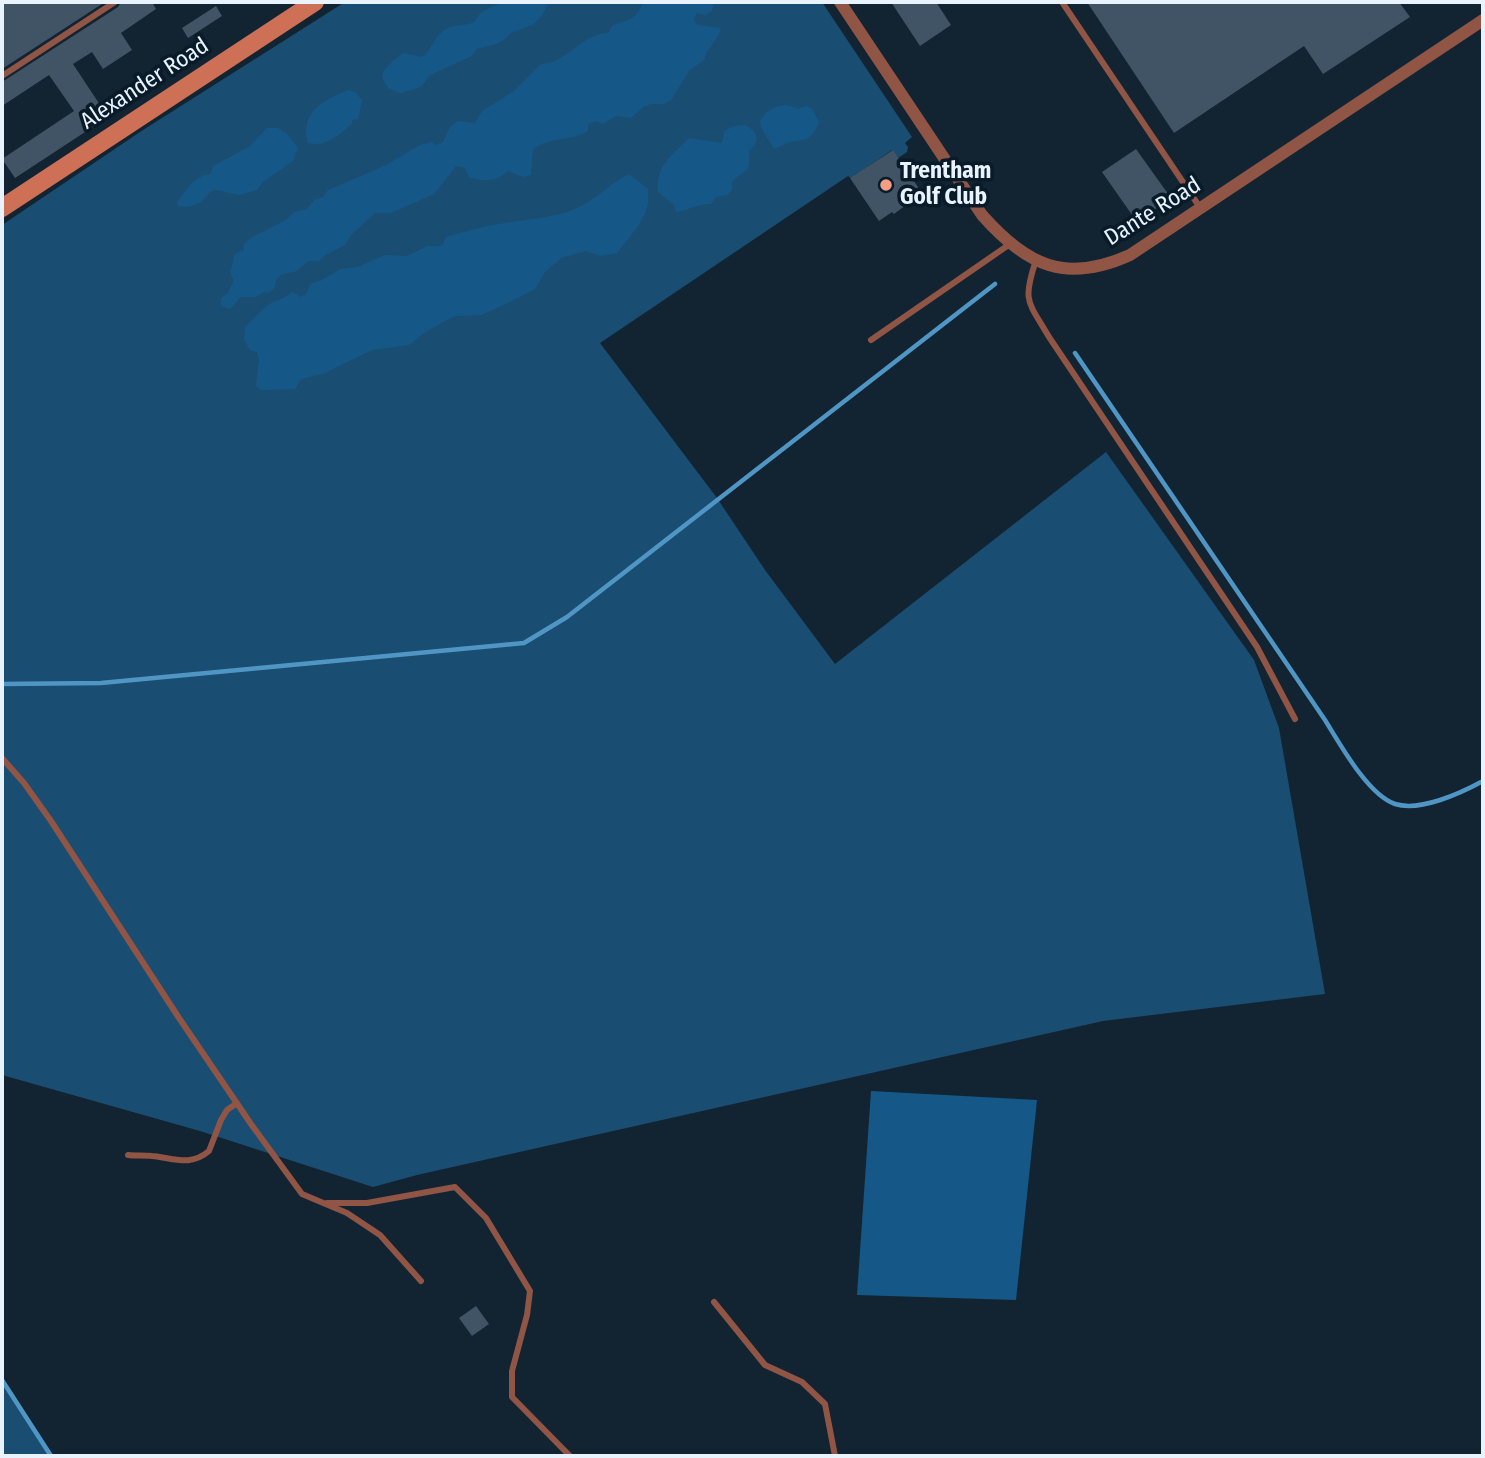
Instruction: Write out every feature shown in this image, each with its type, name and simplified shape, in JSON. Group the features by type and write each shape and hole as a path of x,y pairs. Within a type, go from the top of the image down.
{"street":[{"name":"Alexander Road","path":"2,208 315,2"},
{"name":"Dante Road","path":"840,2 982,215 1010,244 1036,260 1066,268 1108,265 1130,255 1483,20"}],"lane":[{"path":"2,76 115,2"},
{"path":"1062,2 1201,209"},
{"path":"871,340 1010,244"},
{"path":"1036,260 1027,300 1049,337 1257,647 1295,719"},
{"path":"2,758 51,821 237,1103 302,1194 346,1213 380,1235 421,1281"},
{"path":"128,1155 186,1161 204,1156 209,1152 227,1110 237,1103"},
{"path":"321,1203 367,1203 456,1187 486,1218 530,1292 527,1315 512,1371 512,1397 570,1456"},
{"path":"714,1302 765,1365 802,1382 825,1404 835,1456"}],"shaded area":[{"path":"345,2 822,2 912,137 905,143 907,152 898,158 892,150 851,178 848,176 600,343 717,498 765,570 835,664 1106,452 1254,660 1279,728 1325,994 1103,1021 373,1187 200,1131 2,1075 2,225 143,130"},
{"path":"504,2 549,2 541,17 532,25 511,33 496,44 477,49 472,56 430,75 421,87 400,93 388,88 382,78 383,72 403,53 422,57 445,30 475,22 484,11"},
{"path":"649,2 714,2 712,11 705,15 697,13 694,20 698,25 721,28 704,60 689,71 671,100 643,107 631,118 616,116 603,124 596,121 588,124 588,131 539,146 533,150 531,175 523,177 508,171 494,179 480,180 469,177 465,168 456,166 434,194 391,213 375,213 353,233 345,245 319,261 308,261 297,271 281,275 269,293 241,297 230,309 221,306 221,298 227,294 234,281 230,273 235,254 244,250 244,244 250,238 286,220 294,212 307,209 328,190 384,166 420,145 443,142 450,127 458,121 475,123 482,111 514,91 541,64 555,61 586,40 609,32 612,26 634,17 642,5"},
{"path":"348,90 355,92 362,100 358,119 352,120 352,124 326,142 308,143 306,133 310,116 322,103"},
{"path":"787,105 798,109 807,106 812,109 819,122 808,138 774,149 760,121 771,109"},
{"path":"745,125 753,130 757,138 749,151 748,168 732,182 732,190 727,195 716,197 711,204 676,212 673,204 658,192 659,174 666,162 689,138 722,143 724,131"},
{"path":"267,128 278,128 286,133 298,148 293,161 263,182 257,190 239,195 211,191 200,203 187,207 178,206 177,202 187,188 205,175 211,174 213,166 249,147"},
{"path":"629,174 648,189 648,204 638,226 617,253 600,256 586,251 561,258 545,272 535,289 508,303 481,315 454,316 409,345 372,350 325,373 301,379 295,389 261,390 256,386 259,360 257,352 250,350 244,339 245,327 270,304 292,292 301,297 307,293 310,284 341,269 358,267 385,255 407,256 428,246 442,246 446,237 567,212 589,201"},
{"path":"871,1091 1037,1100 1016,1300 857,1295"},
{"path":"2,1377 54,1456 2,1456"}],"building":[{"path":"2,2 105,2 2,69"},
{"path":"121,2 152,2 156,9 121,33 132,50 103,69 92,52 73,64 108,117 15,178 2,159 74,111 49,75 2,106 2,82 118,7"},
{"path":"891,2 936,2 951,25 920,46"},
{"path":"1087,2 1399,2 1410,17 1323,74 1304,46 1174,133"},
{"path":"216,6 222,16 188,38 182,28"},
{"path":"1136,149 1171,198 1137,222 1102,172"},
{"name":"Trentham Golf Club","path":"893,150 922,193 894,214 892,212 879,221 850,178"},
{"path":"476,1306 489,1324 472,1336 459,1318"}],"waterway":[{"path":"2,684 101,683 524,643 567,617 995,284"},
{"path":"1075,353 1365,780 1385,799 1405,806 1452,796 1483,781"},
{"path":"2,1380 51,1456"}],"place":[{"name":"Trentham Golf Club","path":"886,185"}]}
